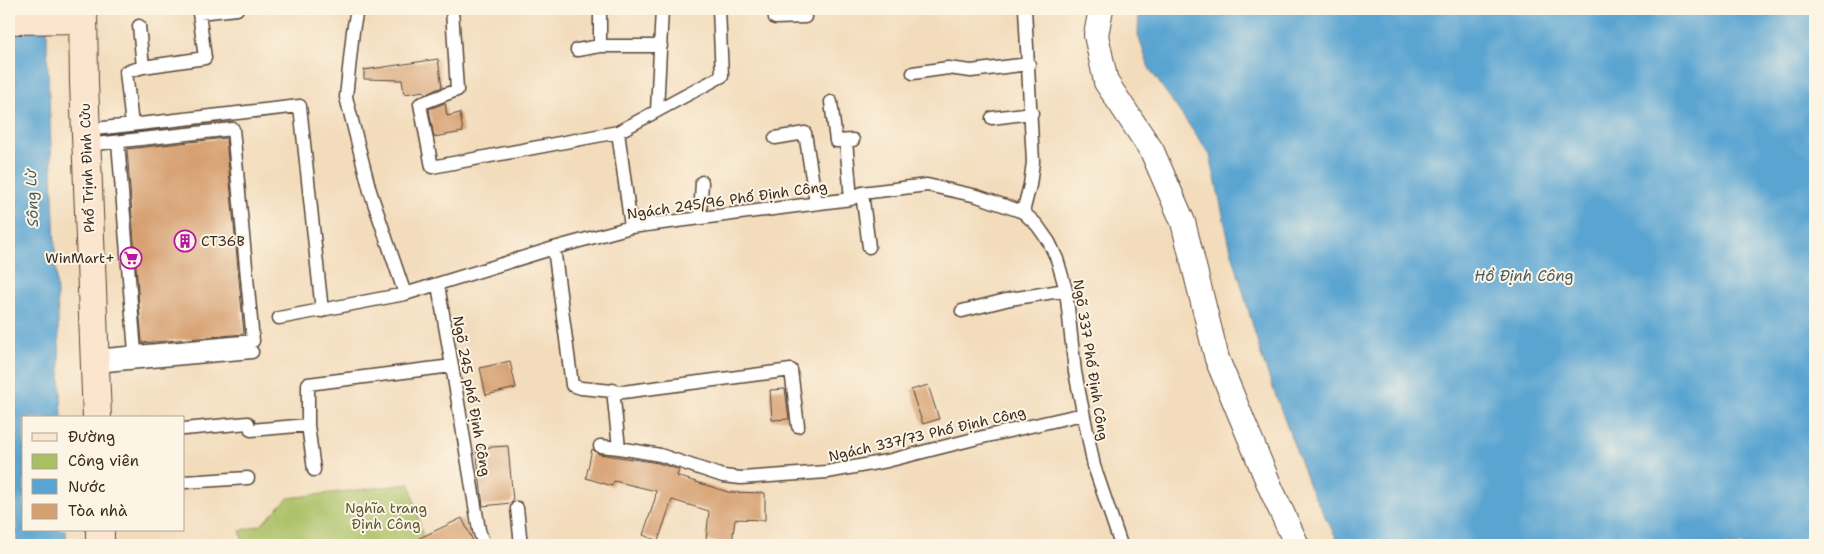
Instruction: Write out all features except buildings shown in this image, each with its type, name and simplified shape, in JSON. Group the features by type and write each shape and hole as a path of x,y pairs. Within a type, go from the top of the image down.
{"main road":[{"path":"9,20 75,16"},
{"name":"Phố Trịnh Đình Cửu","path":"75,16 86,137 97,416"},
{"path":"100,532 100,545"}],"street":[{"path":"1101,9 1096,35 1106,82 1152,151 1183,222 1218,359 1270,489 1297,545"}],"lane":[{"path":"132,125 126,72 143,67 205,58 199,13 237,9"},
{"path":"357,9 346,96 370,191 405,294"},
{"path":"452,9 457,90 420,104 432,166 618,132 722,76 719,9"},
{"path":"600,9 600,46"},
{"path":"657,111 662,9"},
{"path":"774,9 775,18 805,17"},
{"path":"1023,212 1030,185 1033,162 1026,9"},
{"path":"138,26 143,67"},
{"path":"577,50 600,46 661,46"},
{"path":"913,73 948,68 971,71 1029,64"},
{"path":"831,102 836,141 849,140 857,196 868,247"},
{"path":"86,137 132,125 300,106 322,311"},
{"path":"240,113 260,331"},
{"path":"992,118 1032,113"},
{"path":"86,137 118,142 233,129 253,341 135,352 95,361"},
{"path":"618,132 631,227"},
{"path":"775,138 805,133 816,203"},
{"path":"118,142 135,352"},
{"path":"700,217 702,182"},
{"name":"Ngách 245/96 Phố Định Công","path":"438,284 554,248 631,227 816,203 927,185 977,196 1023,212"},
{"name":"Ngõ 337 Phố Định Công","path":"1023,212 1037,225 1049,242 1057,259 1066,290 1076,372 1094,466 1121,545"},
{"path":"554,248 572,385 581,388 623,392 791,370 798,426"},
{"path":"279,318 405,294 438,284"},
{"name":"Ngõ 245 phố Định Công","path":"438,284 479,530 484,545"},
{"path":"962,311 1010,299 1066,290"},
{"path":"95,361 252,352"},
{"path":"314,470 308,424 308,384 452,366"},
{"path":"613,390 619,448"},
{"name":"Ngách 337/73 Phố Định Công","path":"600,446 660,455 723,476 741,478 827,472 887,461 1083,414"},
{"path":"185,429 308,424"},
{"path":"185,482 248,478"},
{"path":"517,508 521,545"}],"green space":[{"name":"Nghĩa trang Định Công","path":"410,484 425,545 244,545 240,531 261,525 288,498"}],"water":[{"name":"Sông Lừ","path":"9,9 48,9 47,47 62,416 22,416 22,532 66,532 67,545 17,545 9,268"},
{"name":"Hồ Định Công","path":"1139,9 1815,9 1815,545 1340,545 1309,486 1262,358 1229,242 1210,155 1149,68 1138,35"}],"place":[{"name":"CT36B","path":"185,241"},
{"name":"WinMart+","path":"131,258"}]}
